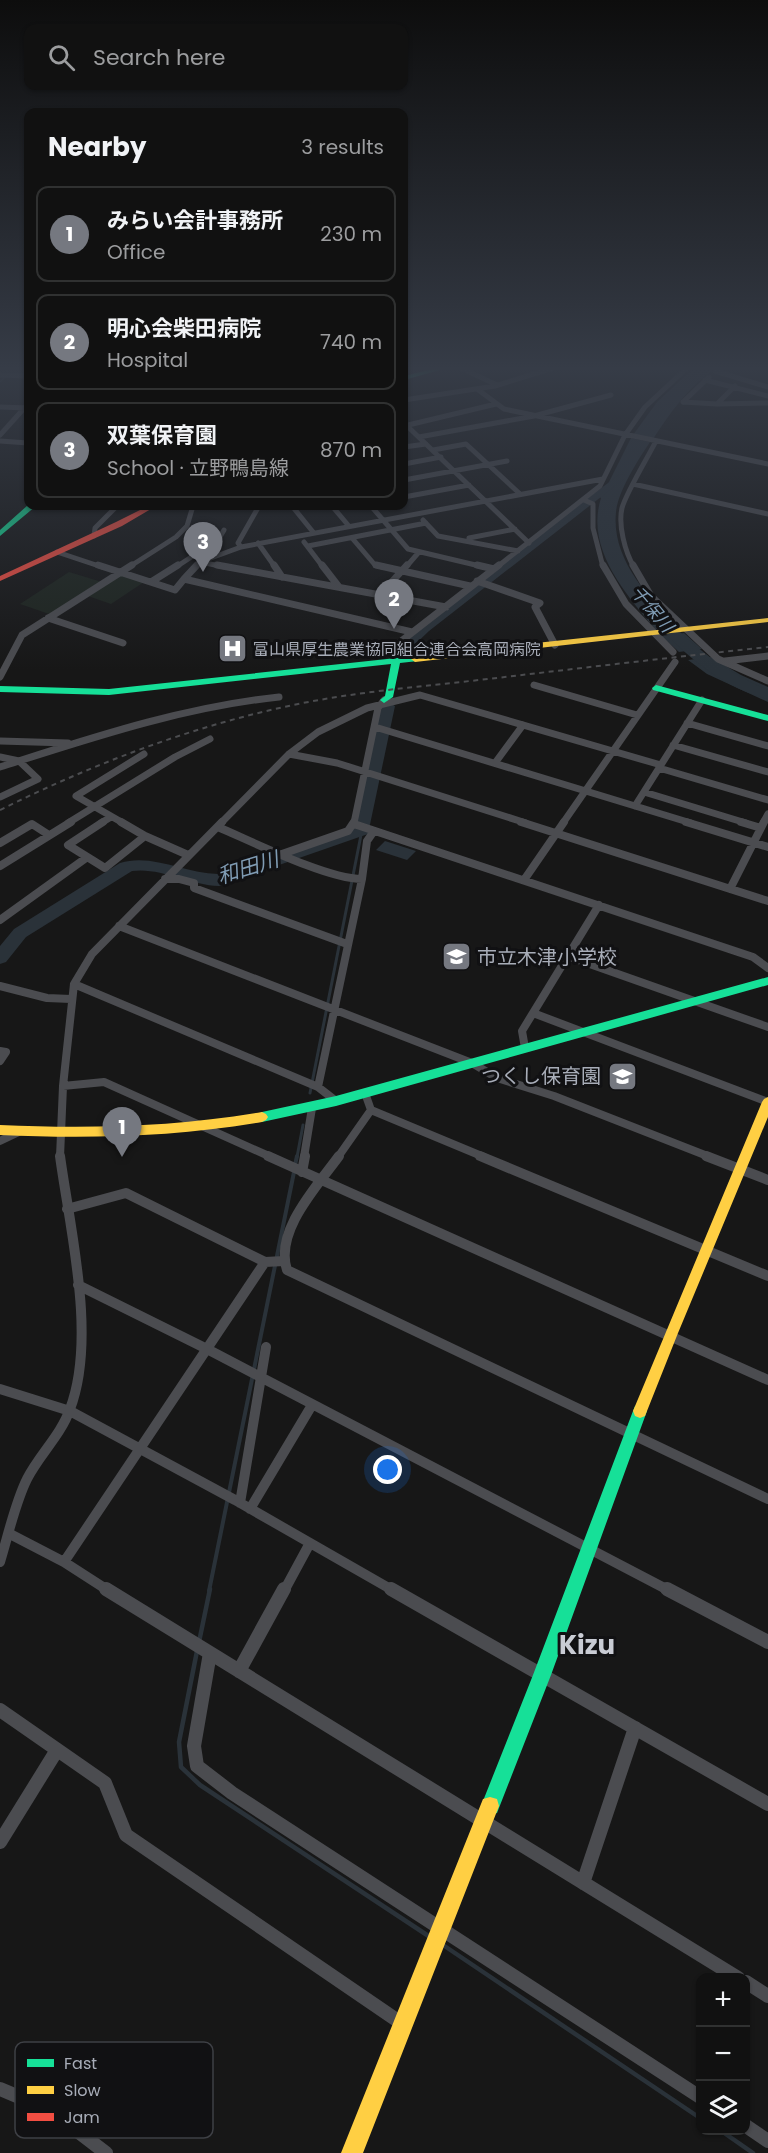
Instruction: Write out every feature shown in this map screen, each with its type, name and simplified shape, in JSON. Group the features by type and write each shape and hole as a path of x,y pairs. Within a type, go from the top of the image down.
{"main road":[{"path":"0,534 6,524 26,510"},
{"path":"0,579 144,510"},
{"path":"0,689 110,692 768,620"},
{"path":"384,700 389,697 396,668 395,660"},
{"path":"656,688 768,718"},
{"path":"0,1130 60,1133 150,1131 201,1126 312,1108 768,981"},
{"path":"352,2153 432,1956 482,1821 542,1676 630,1432 668,1335 741,1170 768,1102"}],"street":[{"path":"452,468 529,543"},
{"path":"408,479 469,468"},
{"path":"492,468 519,494"},
{"path":"395,660 393,652 400,642 470,586 479,582 587,501 600,486 609,468"},
{"path":"641,468 622,508 623,534 628,556 651,596 684,630 723,661 767,680"},
{"path":"57,552 175,590 200,562 241,547 348,525 603,479"},
{"path":"633,484 768,514"},
{"path":"408,496 469,485"},
{"path":"587,501 598,557 620,596 673,652"},
{"path":"94,536 95,528 113,510"},
{"path":"0,678 18,639 118,572 176,537 187,526 193,510"},
{"path":"241,547 238,543 258,510"},
{"path":"295,510 313,532"},
{"path":"335,510 348,525"},
{"path":"375,510 408,549 494,569"},
{"path":"416,513 438,536 457,541 515,529"},
{"path":"308,546 426,523"},
{"path":"152,582 199,552 204,542 218,542 224,530"},
{"path":"299,536 339,587"},
{"path":"352,538 375,565 470,586"},
{"path":"463,540 518,551"},
{"path":"258,543 282,577"},
{"path":"380,595 419,552"},
{"path":"224,553 236,568"},
{"path":"200,562 446,607"},
{"path":"184,579 412,632"},
{"path":"479,582 540,603 535,607 555,645"},
{"path":"48,618 123,643"},
{"path":"723,661 768,656"},
{"path":"524,880 675,662"},
{"path":"534,685 637,715"},
{"path":"0,1563 26,1480 70,1411 78,1380 82,1334 78,1285 59,1151 63,1086 74,984 92,954 289,754 313,734 384,700 420,695 768,800"},
{"path":"0,767 127,726 250,700 279,697"},
{"path":"283,854 348,831 356,824 378,708 384,700"},
{"path":"635,806 702,700"},
{"path":"687,723 768,746"},
{"path":"495,763 523,725"},
{"path":"376,727 768,847"},
{"path":"2,862 175,757 210,739"},
{"path":"0,741 74,743"},
{"path":"673,745 768,772"},
{"path":"144,754 76,796 145,837 188,855"},
{"path":"289,754 337,763 768,901"},
{"path":"0,757 19,761 38,779 0,797"},
{"path":"644,792 761,828"},
{"path":"730,889 768,814"},
{"path":"111,817 68,845 105,868 145,837"},
{"path":"0,843 32,824 49,835"},
{"path":"356,824 753,957 768,968"},
{"path":"218,827 294,859 357,879"},
{"path":"318,1087 347,944 357,879 367,841 373,830"},
{"path":"0,920 87,858"},
{"path":"167,878 194,883 194,888 347,944"},
{"path":"525,1048 522,1031 599,905"},
{"path":"119,926 472,1063 497,1078 554,1096 768,1180"},
{"path":"567,956 768,1027"},
{"path":"74,984 305,1081 318,1087 336,1101"},
{"path":"0,986 47,998 71,999"},
{"path":"533,1013 768,1102"},
{"path":"0,1051 6,1052 0,1061"},
{"path":"63,1086 104,1082 768,1380"},
{"path":"365,1093 371,1110 768,1276"},
{"path":"302,1172 312,1108"},
{"path":"371,1110 291,1223 284,1261 287,1270 768,1499"},
{"path":"0,1140 21,1131"},
{"path":"67,1209 126,1193 267,1262 284,1261"},
{"path":"64,1562 267,1262"},
{"path":"78,1285 207,1349 768,1642"},
{"path":"241,1504 259,1377 266,1347"},
{"path":"0,1389 70,1411 241,1504 768,1804"},
{"path":"241,1504 312,1405"},
{"path":"10,1534 64,1562 189,1642 731,1973"},
{"path":"239,1671 310,1543"},
{"path":"210,1653 194,1746 197,1766 232,1793 696,2094"},
{"path":"0,1710 105,1783 126,1835 404,2025"},
{"path":"582,1882 635,1728"},
{"path":"0,1842 57,1750"},
{"path":"750,1985 768,1996"},
{"path":"0,2089 15,2095"},
{"path":"750,2129 768,2141"},
{"path":"86,2138 106,2153"}],"shaded area":[{"path":"69,572 102,582 52,615 20,604"},
{"path":"121,575 144,582 111,604 88,596"}],"water":[{"path":"616,468 634,468 620,495 616,512 619,545 634,576 677,627 655,629 611,569 598,534 597,517 601,498 598,496 608,484"},
{"path":"684,633 702,649 679,652 661,636"},
{"path":"711,657 741,675 768,687 768,702 707,674 688,660"},
{"path":"385,841 416,851 407,860 376,850"}],"waterway":[{"name":"和田川","path":"401,650 424,628 620,477"},
{"name":"千保川","path":"649,607 676,637 702,660 732,678 768,695"},
{"name":"和田川","path":"0,958 20,933 126,867 150,866 199,878 219,880 362,830 388,706"},
{"path":"310,1093 362,830"},
{"path":"297,1157 303,1125"},
{"path":"295,1165 297,1156"},
{"path":"209,1591 294,1172"},
{"path":"199,1642 210,1589"},
{"path":"197,1651 179,1742 181,1767 200,1785 430,1937"},
{"path":"443,1945 696,2115"},
{"path":"727,2135 753,2153"}],"railway":[{"path":"0,810 37,792 148,746 225,722 303,703 395,689 768,647"}],"traffic: fast":[{"path":"0,534 27,510"},
{"path":"0,689 109,692 415,659"},
{"path":"384,700 389,697 396,668 395,660"},
{"path":"656,688 768,718"},
{"path":"262,1117 336,1101 768,981"},
{"path":"490,1806 542,1675 640,1411"}],"traffic: slow":[{"path":"415,659 768,620"},
{"path":"640,1411 768,1102"},
{"path":"0,1130 132,1132 197,1127 262,1117"},
{"path":"352,2153 490,1806"}],"traffic: jam":[{"path":"0,579 145,510"}],"place":[{"name":"双葉保育園","path":"203,572"},
{"name":"明心会柴田病院","path":"394,629"},
{"name":"富山県厚生農業協同組合連合会高岡病院","path":"232,649"},
{"name":"市立木津小学校","path":"456,957"},
{"name":"つくし保育園","path":"622,1076"},
{"name":"みらい会計事務所","path":"122,1157"}],"district":[{"name":"Kizu","path":"587,1645"}]}
